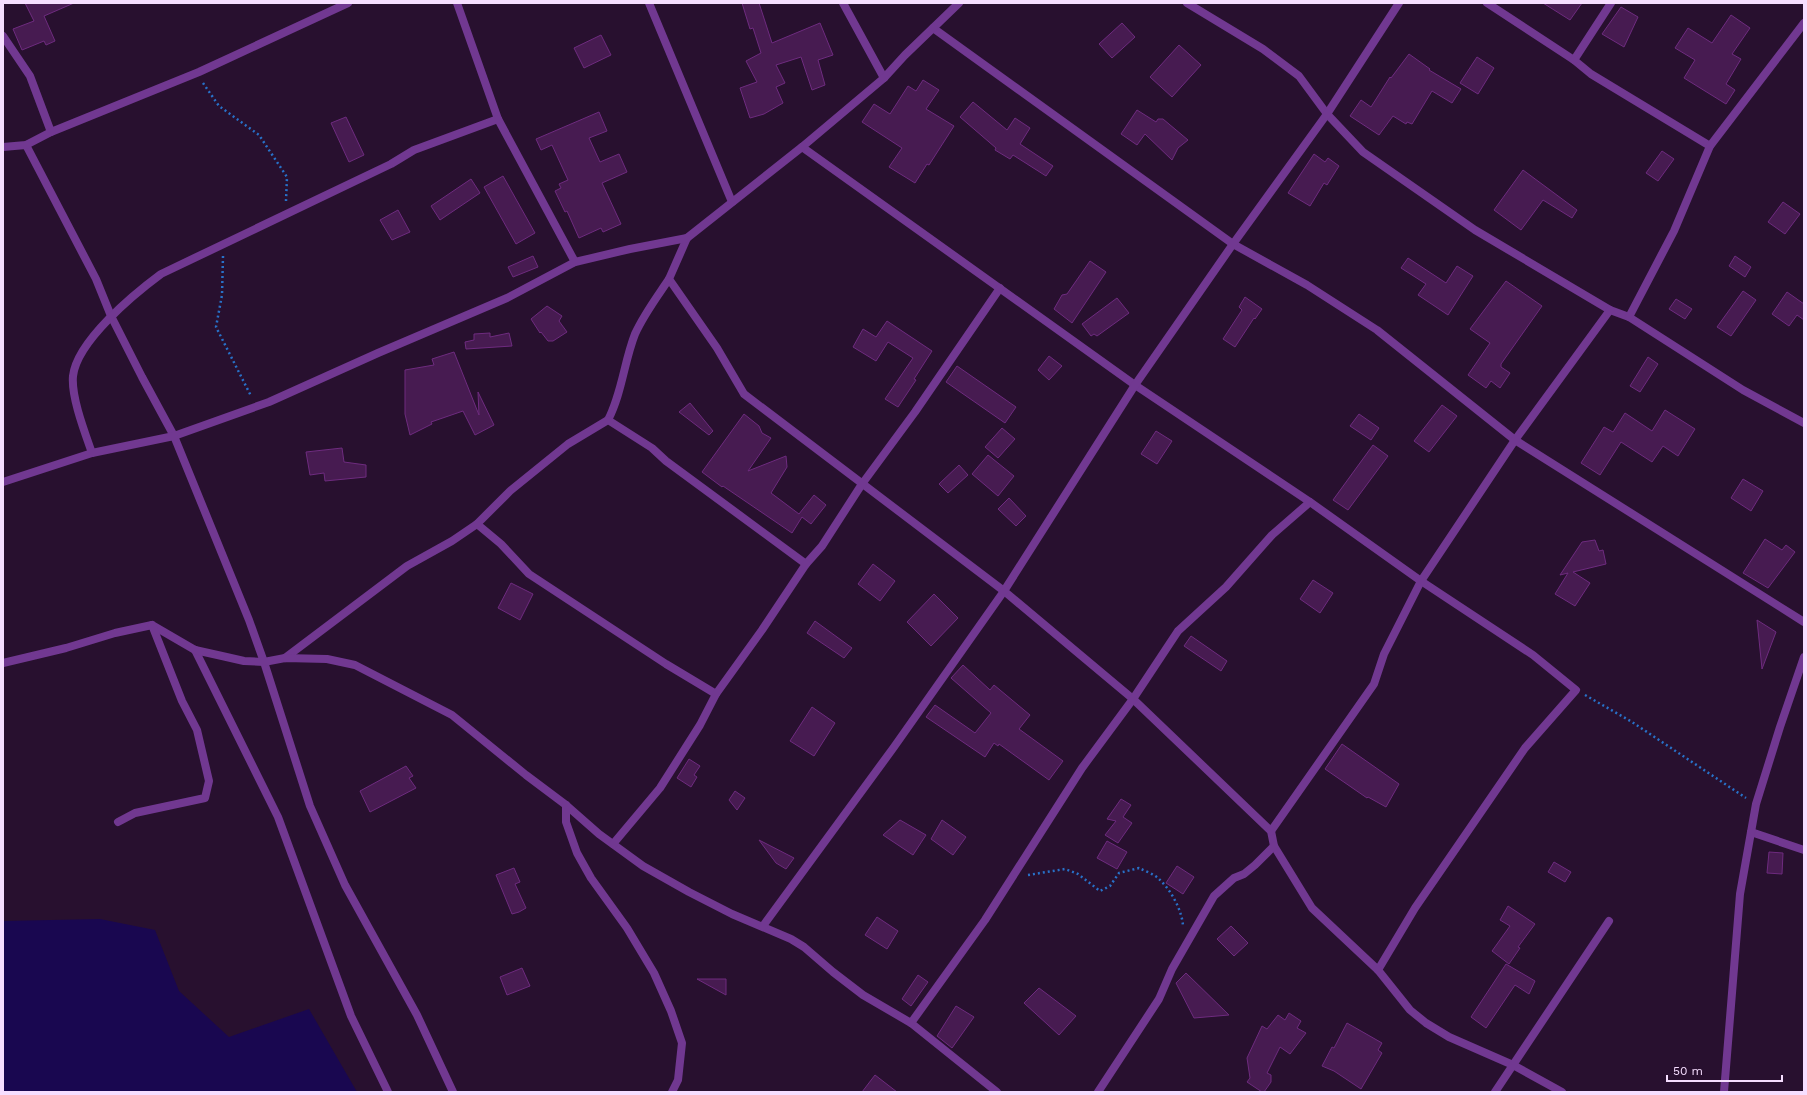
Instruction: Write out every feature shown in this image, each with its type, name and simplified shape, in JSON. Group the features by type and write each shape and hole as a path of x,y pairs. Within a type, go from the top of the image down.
{"street":[{"path":"3,147 26,145 50,132 170,85 348,3"},
{"path":"457,3 498,119 575,262"},
{"path":"649,3 732,202"},
{"path":"843,3 884,78"},
{"path":"284,658 407,566 452,541 477,524 510,491 568,444 608,420 616,406 635,335 650,307 669,279 687,238 802,147 884,78 959,3"},
{"path":"1187,3 1282,62 1299,76 1327,114 1363,152 1475,230 1610,310 1629,317 1743,390 1804,424"},
{"path":"763,926 894,748 1004,591 1135,385 1233,244 1327,114 1399,3"},
{"path":"1487,3 1574,60 1591,74 1710,146"},
{"path":"1574,60 1610,3"},
{"path":"1629,317 1674,231 1710,146 1804,23"},
{"path":"933,28 1233,244 1307,284 1377,330 1515,440 1804,622"},
{"path":"3,36 30,76 50,132"},
{"path":"92,453 82,423 73,378 76,362 84,349 111,316 136,293 161,274 391,164 414,150 498,119"},
{"path":"26,145 96,279 111,316 174,436 222,552 264,662 310,806 345,885 417,1015 453,1092"},
{"path":"802,147 1135,385 1310,502 1421,581 1533,654 1576,690 1525,748 1415,908 1378,970"},
{"path":"3,482 92,453 174,436 256,407 507,298 575,262 687,238"},
{"path":"669,279 717,348 744,394 1004,591 1133,699 1270,831 1274,846 1312,908 1378,970 1410,1010 1449,1037 1513,1065 1562,1092"},
{"path":"613,844 660,788 700,725 716,694 762,630 806,564 822,546 862,484 915,412 1000,288"},
{"path":"1270,831 1374,684 1384,654 1421,581 1515,440 1610,310"},
{"path":"608,420 652,448 666,461 806,564"},
{"path":"911,1023 940,984 1008,885 1082,768 1133,699 1178,631 1226,587 1272,535 1310,502"},
{"path":"477,524 500,544 529,574 618,633 716,694"},
{"path":"118,822 134,813 205,798 209,781 197,730 182,702 152,625"},
{"path":"3,663 66,648 115,633 152,625 195,650 244,661 264,662 284,658 327,659 355,666 452,715 613,844 643,866 683,889 732,914 763,926 804,947 833,972 864,995 911,1023 997,1092"},
{"path":"195,650 278,817 350,1016 388,1092"},
{"path":"1724,1092 1740,894 1756,804 1804,657"},
{"path":"566,805 566,822 577,853 591,878 628,928 654,973 671,1011 682,1042 678,1080 672,1092"},
{"path":"1751,832 1804,850"},
{"path":"1098,1092 1159,999 1172,969 1214,896 1234,878 1244,874 1255,865 1274,846"},
{"path":"1495,1092 1609,921"}],"path":[{"path":"204,84 219,106 259,136 288,177 286,214"},
{"path":"224,243 222,295 216,327 256,407"},
{"path":"1576,690 1632,722 1756,804"},
{"path":"1008,885 1029,874 1065,869 1078,874 1100,892 1110,886 1119,873 1139,868 1158,878 1174,899 1183,928"}],"shaded area":[{"path":"100,919 155,930 179,991 229,1037 309,1009 357,1092 3,1092 3,921"}],"building":[{"path":"25,3 74,3 44,16 55,41 46,45 44,41 22,50 13,29 34,21"},
{"path":"742,3 759,3 772,43 820,23 833,55 818,60 825,85 812,90 801,57 776,65 785,83 776,87 783,103 764,114 750,118 740,88 757,82 746,61 761,53 753,28 750,29"},
{"path":"1543,3 1582,3 1570,20"},
{"path":"1621,7 1638,17 1624,47 1602,34"},
{"path":"1731,15 1750,28 1732,54 1741,59 1726,84 1735,90 1726,104 1684,78 1695,60 1675,48 1688,28 1712,43"},
{"path":"1122,23 1135,37 1112,58 1099,44"},
{"path":"601,35 611,55 584,68 574,48"},
{"path":"1179,45 1201,65 1172,97 1150,77"},
{"path":"1409,54 1430,69 1429,70 1461,89 1452,103 1432,91 1412,124 1407,122 1406,124 1393,116 1379,135 1350,116 1361,100 1371,107 1390,77 1391,78"},
{"path":"1477,57 1494,68 1478,94 1460,83"},
{"path":"923,80 939,90 926,109 954,126 929,165 927,164 915,183 889,167 902,148 862,122 874,104 890,114 908,86 916,91"},
{"path":"973,102 1007,130 1015,118 1030,128 1020,144 1053,166 1046,176 1013,155 1010,159 995,150 996,148 960,117"},
{"path":"1137,110 1156,122 1158,119 1163,119 1188,140 1178,148 1172,160 1145,134 1137,145 1121,134"},
{"path":"599,112 607,131 589,138 600,162 619,154 627,172 602,183 621,224 603,232 601,228 579,238 567,211 565,212 555,191 561,188 559,184 568,180 552,145 541,150 536,139"},
{"path":"346,117 364,155 349,162 331,123"},
{"path":"1662,151 1674,159 1658,181 1646,173"},
{"path":"1314,154 1325,162 1328,158 1339,166 1327,185 1324,183 1310,206 1288,193"},
{"path":"1523,170 1577,210 1572,218 1543,200 1521,230 1494,210"},
{"path":"503,176 535,233 516,244 484,187"},
{"path":"471,179 480,193 440,220 431,206"},
{"path":"1783,202 1800,214 1785,234 1768,222"},
{"path":"398,210 410,232 392,240 380,220"},
{"path":"533,256 538,267 513,277 508,267"},
{"path":"1735,256 1751,267 1745,277 1729,266"},
{"path":"1408,258 1446,283 1457,266 1473,276 1448,315 1418,295 1426,284 1401,268"},
{"path":"1090,261 1106,272 1072,323 1054,309 1062,295 1067,294"},
{"path":"1506,281 1542,306 1501,364 1501,367 1510,373 1500,388 1491,381 1486,388 1468,375 1490,343 1470,329"},
{"path":"1743,291 1756,300 1731,336 1717,327"},
{"path":"1787,292 1804,304 1804,320 1797,315 1789,326 1772,314"},
{"path":"1245,297 1262,309 1255,319 1254,318 1235,347 1223,339 1242,310 1239,307"},
{"path":"1117,298 1129,313 1097,336 1094,334 1091,336 1082,324"},
{"path":"1676,299 1692,309 1685,319 1669,309"},
{"path":"547,306 562,316 559,321 567,332 553,341 548,341 541,332 540,333 531,319"},
{"path":"887,321 932,351 914,379 916,380 898,407 885,399 913,358 888,342 876,361 853,347 863,329 876,337"},
{"path":"490,333 490,337 509,333 512,346 466,349 465,342 474,340 474,334"},
{"path":"454,352 479,415 478,392 494,425 475,435 463,411 431,422 432,424 410,435 405,414 405,370 434,365 432,359"},
{"path":"1049,356 1062,366 1049,380 1038,370"},
{"path":"1648,357 1658,364 1640,392 1630,386"},
{"path":"957,366 1016,407 1005,423 946,382"},
{"path":"690,403 713,431 709,435 679,412"},
{"path":"1442,405 1457,416 1429,452 1414,441"},
{"path":"1665,410 1695,429 1678,456 1663,446 1652,462 1621,442 1600,475 1581,463 1604,427 1613,432 1625,413 1652,431"},
{"path":"744,414 759,426 762,433 771,438 748,471 786,456 787,467 771,493 799,514 814,495 826,505 811,524 802,517 792,533 702,472"},
{"path":"1359,414 1379,428 1371,440 1350,426"},
{"path":"1002,428 1015,439 998,458 985,447"},
{"path":"1156,431 1172,441 1157,464 1141,454"},
{"path":"1373,445 1388,456 1348,510 1333,500"},
{"path":"342,448 344,462 366,465 366,477 325,481 324,473 310,475 306,452"},
{"path":"988,455 1014,476 998,496 972,474"},
{"path":"959,465 968,475 948,493 939,484"},
{"path":"1743,479 1763,491 1751,511 1731,498"},
{"path":"1009,498 1026,516 1016,526 998,509"},
{"path":"1765,539 1782,550 1786,545 1795,552 1768,588 1743,573"},
{"path":"1595,540 1599,551 1603,550 1606,564 1573,572 1590,583 1575,606 1555,594 1568,573 1560,575 1582,542"},
{"path":"873,564 895,581 880,601 858,584"},
{"path":"1313,580 1333,593 1320,613 1300,599"},
{"path":"511,583 533,594 520,620 498,608"},
{"path":"934,594 958,618 931,646 907,622"},
{"path":"1757,620 1776,632 1762,669"},
{"path":"815,621 852,648 844,658 807,633"},
{"path":"1191,636 1227,661 1221,671 1184,646"},
{"path":"963,665 990,690 994,685 1030,715 1019,729 1063,761 1049,780 999,744 998,746 994,743 985,757 926,717 935,705 975,733 991,713 951,678"},
{"path":"812,707 835,723 814,756 790,741"},
{"path":"1342,744 1399,784 1386,807 1368,797 1367,798 1325,769"},
{"path":"689,759 700,766 694,775 697,777 691,787 677,778"},
{"path":"406,766 413,776 409,778 416,788 370,812 360,791"},
{"path":"735,791 745,798 737,810 729,800"},
{"path":"1121,799 1131,805 1123,817 1132,823 1118,843 1105,835 1116,821 1107,819"},
{"path":"900,820 926,835 913,855 883,835"},
{"path":"942,820 966,837 953,855 931,839"},
{"path":"759,840 794,858 786,869 776,863"},
{"path":"1107,841 1127,852 1117,869 1097,858"},
{"path":"1769,852 1783,853 1782,874 1767,873"},
{"path":"1554,862 1571,872 1565,882 1548,872"},
{"path":"1177,866 1194,877 1183,894 1166,883"},
{"path":"514,868 520,882 515,884 526,908 512,914 496,875"},
{"path":"1508,906 1535,924 1518,947 1520,948 1509,964 1492,951 1510,926 1500,920"},
{"path":"877,917 898,931 887,949 865,935"},
{"path":"1231,926 1248,943 1234,956 1217,939"},
{"path":"1506,964 1535,981 1529,994 1515,985 1486,1028 1471,1017"},
{"path":"522,968 530,986 507,995 500,977"},
{"path":"1186,973 1229,1015 1194,1018 1176,983"},
{"path":"918,975 928,982 911,1006 902,999"},
{"path":"697,979 726,979 726,995"},
{"path":"1039,988 1076,1016 1059,1035 1024,1003"},
{"path":"956,1006 974,1017 952,1048 937,1036"},
{"path":"1289,1013 1301,1021 1297,1028 1306,1033 1290,1054 1280,1047 1267,1073 1271,1075 1271,1082 1264,1092 1262,1092 1247,1082 1250,1078 1247,1058 1262,1026 1267,1029 1278,1015 1285,1020"},
{"path":"1347,1023 1382,1043 1378,1050 1382,1053 1361,1089 1334,1071 1322,1066 1332,1047 1334,1048"},
{"path":"875,1075 897,1092 862,1092"}]}
